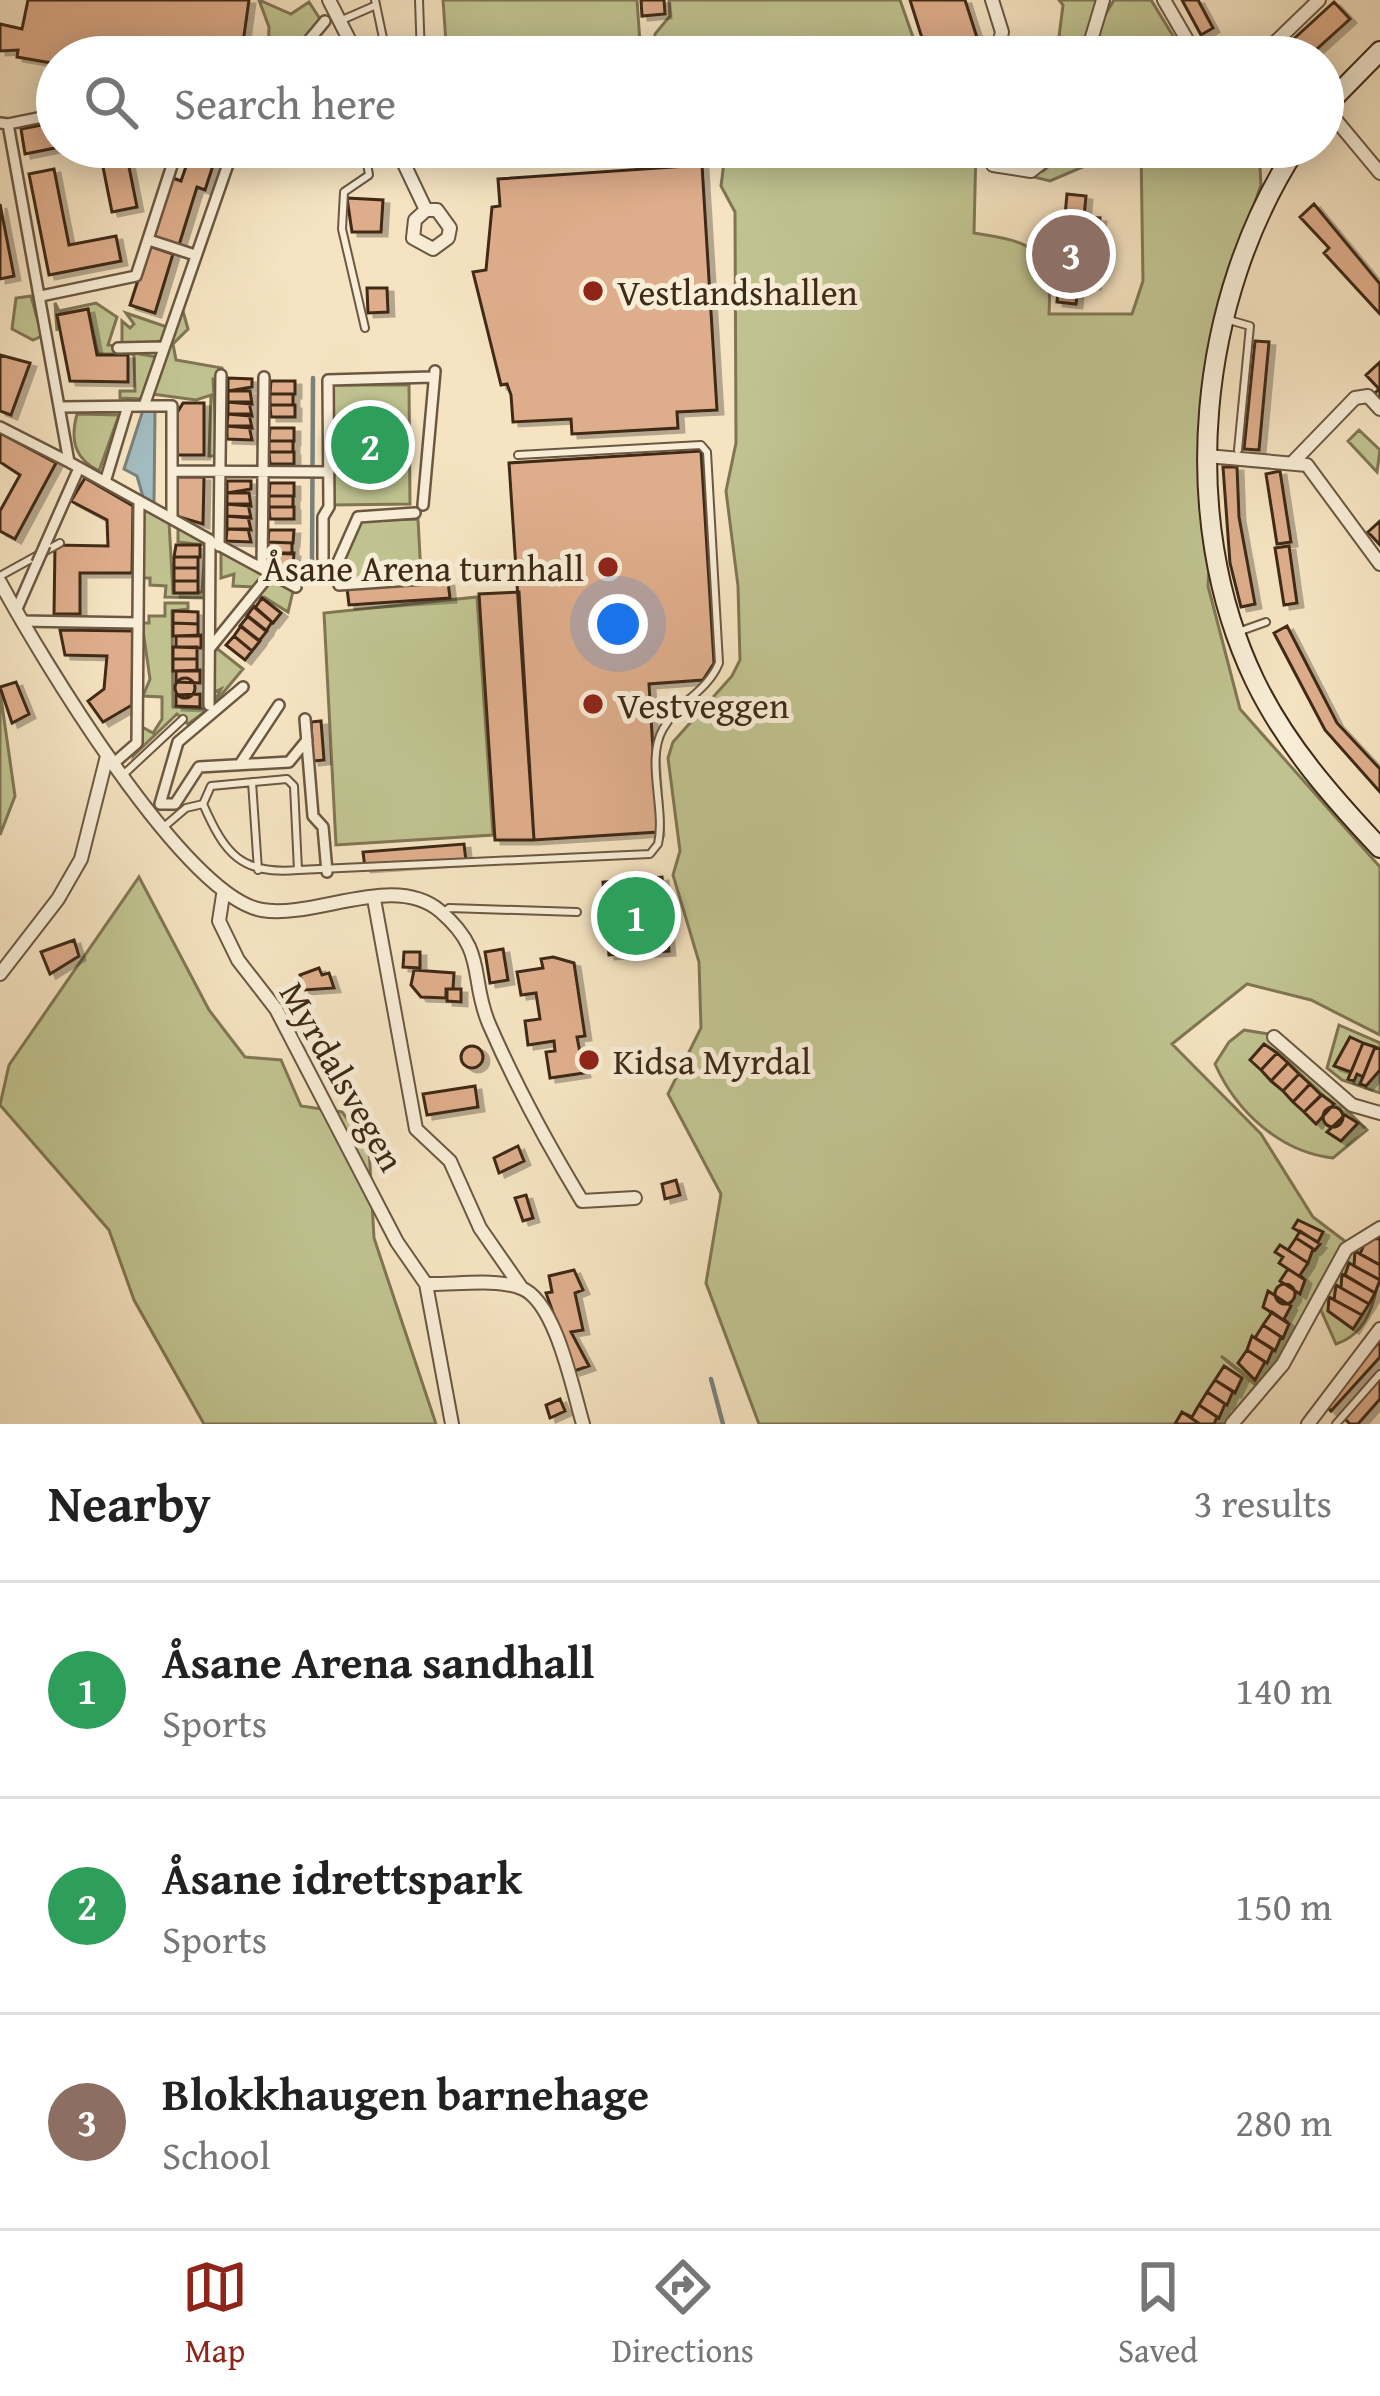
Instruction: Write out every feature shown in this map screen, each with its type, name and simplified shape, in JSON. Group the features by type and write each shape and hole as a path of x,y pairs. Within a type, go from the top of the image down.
{"main road":[{"path":"1344,88 1380,51"},
{"path":"1284,168 1236,278 1227,320 1207,456 1213,552 1235,633 1290,742 1377,842"}],"street":[{"path":"328,0 349,36"},
{"path":"992,0 1001,36"},
{"path":"1093,36 1103,0"},
{"path":"1164,0 1185,36"},
{"path":"1282,36 1319,0"},
{"path":"312,36 325,21"},
{"path":"36,118 4,123 74,465 18,616 138,622"},
{"path":"1344,126 1380,173"},
{"path":"41,296 136,276 171,168"},
{"path":"144,406 226,168"},
{"path":"406,168 426,209"},
{"path":"149,240 195,255"},
{"path":"118,348 164,347"},
{"path":"323,558 328,380 433,374 433,421 419,509 358,517 338,562"},
{"path":"209,706 220,375"},
{"path":"209,649 267,571 264,377"},
{"path":"1294,461 1355,398 1368,396 1380,409"},
{"path":"105,482 128,406"},
{"path":"62,407 172,406 172,518"},
{"path":"0,427 296,587"},
{"path":"1207,456 1251,467 1294,461 1307,465 1380,565"},
{"path":"172,471 324,472"},
{"path":"0,974 58,899 81,859 114,765 137,742 139,501"},
{"name":"Myrdalsvegen","path":"0,579 18,616 114,765 223,895 219,921 238,960 276,1010 397,1242 426,1284 452,1424"},
{"path":"339,585 424,579"},
{"path":"243,687 178,742 160,804 175,804 199,766 289,762 307,740"},
{"path":"240,764 279,705"},
{"path":"305,719 313,817 323,826 327,872"},
{"path":"223,895 267,912 418,898 443,914 475,956 489,1022 582,1202 635,1198"},
{"name":"Myrdalsvegen","path":"374,899 416,1129 450,1161 480,1228 521,1287 545,1310 584,1424"},
{"path":"1274,1037 1352,1105 1380,1113"},
{"path":"1232,1424 1283,1364 1346,1249 1380,1228"},
{"path":"426,1284 521,1287"},
{"path":"1308,1424 1380,1329"}],"lane":[{"path":"419,0 421,36"},
{"path":"342,20 374,3 382,36"},
{"path":"365,328 339,213 344,192 369,175 368,168"},
{"path":"1227,320 1250,326 1238,451"},
{"path":"202,804 228,850 258,871 327,872 650,854 662,827 656,747 662,730 701,691 719,663 707,452 701,445 518,455"},
{"path":"0,579 60,543"},
{"path":"1235,633 1266,622"},
{"path":"114,765 183,719"},
{"path":"165,826 186,808 202,804 211,786 287,779 294,786 298,870"},
{"path":"252,782 258,871"},
{"path":"443,914 449,908 577,912"},
{"path":"1336,1424 1380,1374"}],"green space":[{"path":"259,0 291,14 309,2 320,19 307,36 269,36"},
{"path":"443,0 637,0 640,36 446,36"},
{"path":"669,0 900,0 913,36 655,36 670,16"},
{"path":"1059,0 1097,0 1088,36 1059,36 1063,5"},
{"path":"1114,0 1151,0 1173,36 1097,36"},
{"path":"723,168 976,168 974,233 1011,240 1035,252 1047,275 1049,314 1132,314 1143,281 1141,168 1260,168 1261,185 1237,252 1221,358 1208,586 1240,709 1380,867 1380,1035 1311,1000 1247,984 1172,1044 1261,1134 1313,1217 1346,1242 1295,1337 1259,1385 1221,1356 1258,1387 1231,1424 759,1424 706,1283 721,1194 668,1094 701,1028 699,962 673,875 680,851 668,758 673,742 732,676 740,660 738,586 726,491 736,443 735,212 721,186"},
{"path":"1080,168 1050,181 1022,174"},
{"path":"31,296 42,336 33,340 12,329 16,298"},
{"path":"55,303 59,311 96,303 117,317 108,345 116,346 116,354 98,354 88,309 58,314 57,331"},
{"path":"181,304 188,329 173,344 176,360 222,368 224,376 213,379 217,456 209,456 211,395 196,400 152,394"},
{"path":"126,313 167,327 162,341 122,345 122,321 130,328 134,324"},
{"path":"122,351 157,357 143,399 120,398 120,391 135,391 134,355"},
{"path":"331,385 409,385 410,504 332,505"},
{"path":"77,414 119,415 99,471 76,447"},
{"path":"1359,430 1380,450 1377,472 1348,441"},
{"path":"143,508 169,522 173,593 202,592 205,545 178,542 178,527 207,544 207,598 165,597 166,586 150,585 150,578 143,578"},
{"path":"418,519 421,575 333,580 359,521"},
{"path":"221,552 265,576 256,587 233,586 234,574 221,578"},
{"path":"271,579 293,591 288,612 264,597 255,598"},
{"path":"477,597 493,835 336,845 324,613"},
{"path":"165,603 188,603 188,609 172,611 173,707 209,709 188,724 177,714 134,755 142,727 153,733 162,719 162,697 143,696 150,679 142,623 149,623 149,616 165,616"},
{"path":"215,647 243,669 212,706 221,689 212,693"},
{"path":"0,691 15,796 0,835"},
{"path":"139,877 209,1010 245,1057 281,1060 301,1106 342,1112 369,1147 374,1238 436,1424 204,1424 134,1300 109,1230 0,1105 9,1065"},
{"path":"1339,1025 1380,1043 1380,1093 1342,1080 1327,1068"},
{"path":"1244,1030 1268,1034 1367,1130 1333,1158 1296,1148 1263,1127 1235,1099 1215,1064 1229,1042"},
{"path":"1380,1231 1378,1281 1369,1313 1351,1337 1336,1344 1320,1308 1356,1245"}],"water":[{"path":"143,410 155,410 154,503 143,497 137,476 124,469"}],"building":[{"path":"28,0 249,0 244,36 36,36 36,60 17,57 18,50 0,51 0,24 22,29"},
{"path":"641,0 664,0 665,14 642,16"},
{"path":"910,0 965,0 977,36 921,36"},
{"path":"1182,0 1198,0 1213,28 1201,35"},
{"path":"1334,2 1350,19 1331,36 1297,36"},
{"path":"36,126 36,152 25,154 21,129"},
{"path":"103,168 129,168 137,207 112,212"},
{"path":"186,168 212,168 205,190 197,187 179,245 154,237 173,178 181,181"},
{"name":"Vestlandshallen","path":"702,168 717,410 677,412 678,428 572,434 571,419 513,422 511,395 507,384 501,385 473,272 486,270 492,207 500,206 498,179"},
{"path":"54,169 69,245 116,236 121,261 49,275 29,174"},
{"path":"1067,194 1086,196 1084,217 1100,218 1097,248 1103,249 1103,256 1097,255 1094,285 1078,284 1076,304 1057,302 1060,272 1068,273 1065,250 1070,251 1072,226 1064,226"},
{"path":"347,198 383,200 381,232 352,232"},
{"path":"0,204 14,276 0,279"},
{"path":"1314,204 1380,284 1380,314 1324,253 1329,248 1300,217"},
{"path":"149,246 173,254 155,313 130,305"},
{"path":"367,288 387,288 388,312 368,313"},
{"path":"88,309 97,355 128,355 128,382 70,381 57,315"},
{"path":"1255,341 1269,342 1259,450 1244,449"},
{"path":"0,355 30,363 11,415 0,411"},
{"path":"1380,362 1380,397 1377,400 1373,395 1379,389 1366,375"},
{"path":"228,378 252,379 252,387 228,391"},
{"path":"271,381 295,381 295,394 270,394"},
{"path":"228,391 250,391 252,404 228,402"},
{"path":"270,394 293,394 293,405 270,405"},
{"path":"228,402 249,402 252,416 228,414"},
{"path":"183,403 204,403 204,455 177,455 177,413"},
{"path":"270,405 295,405 295,417 271,417"},
{"path":"228,414 249,414 252,428 227,426"},
{"path":"227,426 249,426 252,440 227,439"},
{"path":"270,428 294,428 294,441 269,441"},
{"path":"0,433 56,463 15,539 0,531 0,511 20,475 0,462"},
{"path":"269,441 293,441 293,452 269,452"},
{"path":"701,451 714,663 703,680 649,684 658,832 534,840 509,463"},
{"path":"269,452 294,452 294,464 270,464"},
{"path":"1223,467 1237,467 1239,517 1255,604 1241,607 1230,563"},
{"path":"1280,471 1291,542 1277,544 1266,474"},
{"path":"176,477 204,477 203,524 176,516"},
{"path":"85,478 133,506 132,573 80,573 80,614 54,614 55,545 108,546 107,520 71,501"},
{"path":"227,481 251,481 251,489 227,493"},
{"path":"270,483 294,483 294,496 269,496"},
{"path":"227,493 249,493 251,506 227,504"},
{"path":"269,496 293,496 293,507 269,507"},
{"path":"227,504 248,504 251,518 227,516"},
{"path":"269,507 294,507 294,519 270,519"},
{"path":"227,516 248,517 251,530 227,529"},
{"path":"1380,521 1380,545 1368,532"},
{"path":"227,529 248,529 251,542 226,541"},
{"path":"269,530 294,530 293,543 268,542"},
{"path":"268,542 292,543 292,554 268,553"},
{"path":"176,545 200,545 200,557 174,557"},
{"path":"1289,546 1297,603 1284,605 1275,548"},
{"path":"268,553 294,553 293,566 269,566"},
{"path":"174,557 198,557 198,568 174,568"},
{"path":"174,568 198,568 198,581 174,581"},
{"path":"174,581 198,581 198,593 174,593"},
{"path":"448,582 450,598 349,605 347,588"},
{"path":"519,592 534,840 495,840 479,594"},
{"path":"262,598 281,613 273,623 255,608"},
{"path":"254,606 272,622 266,631 247,616"},
{"path":"173,611 198,612 198,624 173,623"},
{"path":"248,616 267,631 259,641 240,626"},
{"path":"173,623 198,624 198,636 173,636"},
{"path":"241,626 260,641 252,651 234,636"},
{"path":"1287,626 1337,723 1380,769 1380,792 1325,730 1274,633"},
{"path":"60,630 133,631 132,705 103,722 88,701 104,689 107,656 65,655"},
{"path":"201,635 201,648 176,647 176,636"},
{"path":"234,636 252,651 245,660 226,645"},
{"path":"173,647 197,647 197,659 173,659"},
{"path":"173,659 197,659 197,671 173,671"},
{"path":"200,670 200,683 176,682 176,671"},
{"path":"185,678 195,688 185,698 175,688"},
{"path":"16,682 29,714 12,723 0,687"},
{"path":"200,694 200,707 176,706 176,695"},
{"path":"321,721 324,760 313,761 311,722"},
{"path":"464,844 466,861 365,868 363,852"},
{"path":"662,877 669,951 609,955 603,882"},
{"path":"74,940 79,956 50,974 41,952"},
{"path":"503,949 508,980 490,983 485,952"},
{"path":"404,952 420,952 420,968 403,967"},
{"path":"541,959 574,963 585,1036 577,1037 584,1073 550,1078 546,1052 555,1051 554,1041 528,1045 525,1021 540,1019 536,993 521,995 517,972 543,968"},
{"path":"319,968 322,975 329,973 334,988 304,990 300,975"},
{"path":"414,970 454,973 453,989 446,989 446,998 421,997 411,985"},
{"path":"447,989 461,989 461,1002 447,1001"},
{"path":"1350,1037 1363,1043 1351,1072 1334,1066"},
{"path":"1363,1043 1375,1047 1363,1077 1357,1074 1354,1081 1348,1079"},
{"path":"1264,1044 1277,1053 1261,1070 1250,1060"},
{"path":"472,1046 483,1057 472,1068 461,1057"},
{"path":"1375,1047 1380,1049 1380,1070 1366,1086 1360,1084"},
{"path":"1277,1053 1288,1063 1271,1081 1261,1070"},
{"path":"1288,1063 1299,1074 1283,1091 1271,1081"},
{"path":"1299,1074 1310,1084 1293,1102 1283,1091"},
{"path":"1310,1084 1321,1095 1304,1112 1293,1102"},
{"path":"475,1086 478,1107 427,1115 423,1094"},
{"path":"1322,1095 1334,1104 1316,1124 1304,1112"},
{"path":"1333,1107 1343,1117 1333,1127 1323,1117"},
{"path":"1345,1115 1358,1123 1341,1141 1327,1132"},
{"path":"518,1146 524,1161 499,1173 494,1158"},
{"path":"676,1180 680,1195 665,1199 662,1184"},
{"path":"526,1195 533,1218 523,1221 515,1198"},
{"path":"1298,1220 1323,1232 1318,1242 1293,1228"},
{"path":"1300,1231 1320,1244 1315,1250 1296,1238"},
{"path":"1296,1238 1313,1249 1308,1263 1288,1250"},
{"path":"1367,1238 1380,1239 1380,1265 1360,1254"},
{"path":"1280,1245 1308,1263 1300,1275 1305,1280 1279,1263 1283,1257 1275,1252"},
{"path":"1355,1251 1380,1265 1380,1280 1354,1266"},
{"path":"1349,1263 1380,1280 1375,1293 1345,1275"},
{"path":"1288,1269 1305,1280 1300,1294 1280,1281"},
{"path":"574,1270 583,1290 575,1293 583,1330 571,1332 589,1366 574,1371 546,1293 552,1292 549,1276"},
{"path":"1342,1274 1375,1293 1369,1304 1341,1288"},
{"path":"1285,1284 1295,1294 1285,1304 1275,1294"},
{"path":"1336,1285 1369,1304 1362,1315 1334,1300"},
{"path":"1268,1291 1291,1306 1284,1319 1289,1324 1263,1307"},
{"path":"1329,1297 1362,1315 1353,1329 1328,1311"},
{"path":"1272,1312 1289,1324 1283,1338 1263,1325"},
{"path":"1263,1325 1281,1337 1275,1351 1255,1338"},
{"path":"1252,1336 1273,1349 1267,1363 1247,1350"},
{"path":"1380,1341 1380,1357 1331,1411 1324,1404"},
{"path":"1247,1350 1265,1362 1255,1380 1238,1363"},
{"path":"1224,1366 1242,1378 1235,1393 1215,1380"},
{"path":"1380,1378 1380,1399 1358,1424 1350,1424 1345,1419"},
{"path":"1215,1380 1233,1391 1227,1405 1207,1392"},
{"path":"1207,1392 1225,1404 1219,1418 1199,1405"},
{"path":"560,1399 565,1411 550,1418 546,1405"},
{"path":"1199,1405 1217,1417 1214,1424 1200,1424 1182,1412 1192,1417"},
{"path":"1182,1412 1200,1424 1175,1424"}],"waterway":[{"path":"312,560 313,378"},
{"path":"711,1379 723,1424"}],"place":[{"name":"Blokkhaugen barnehage","path":"1071,254"},
{"name":"Vestlandshallen","path":"593,291"},
{"name":"Åsane idrettspark","path":"370,445"},
{"name":"Åsane Arena turnhall","path":"608,567"},
{"name":"Vestveggen","path":"593,704"},
{"name":"Åsane Arena sandhall","path":"636,916"},
{"name":"Kidsa Myrdal","path":"589,1060"}]}
